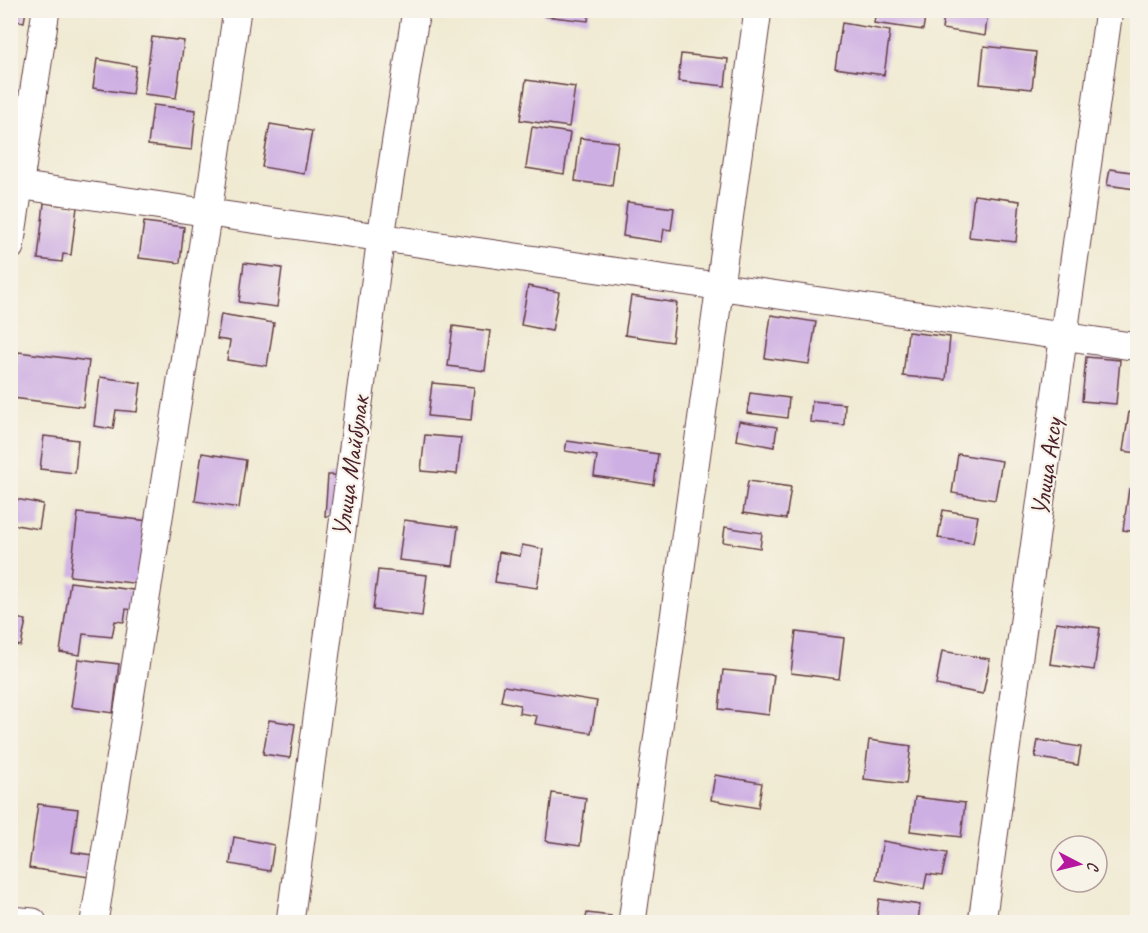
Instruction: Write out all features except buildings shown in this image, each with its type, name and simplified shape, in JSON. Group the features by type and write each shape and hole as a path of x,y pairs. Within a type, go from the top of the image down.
{"street":[{"path":"10,247 15,184 46,10"},
{"path":"94,922 208,212 237,10"},
{"name":"Улица Майбулак","path":"290,922 381,237 416,10"},
{"path":"632,922 758,10"},
{"name":"Улица Аксу","path":"982,922 1109,10"},
{"path":"15,184 1137,346"},
{"path":"10,920 33,922"}]}
